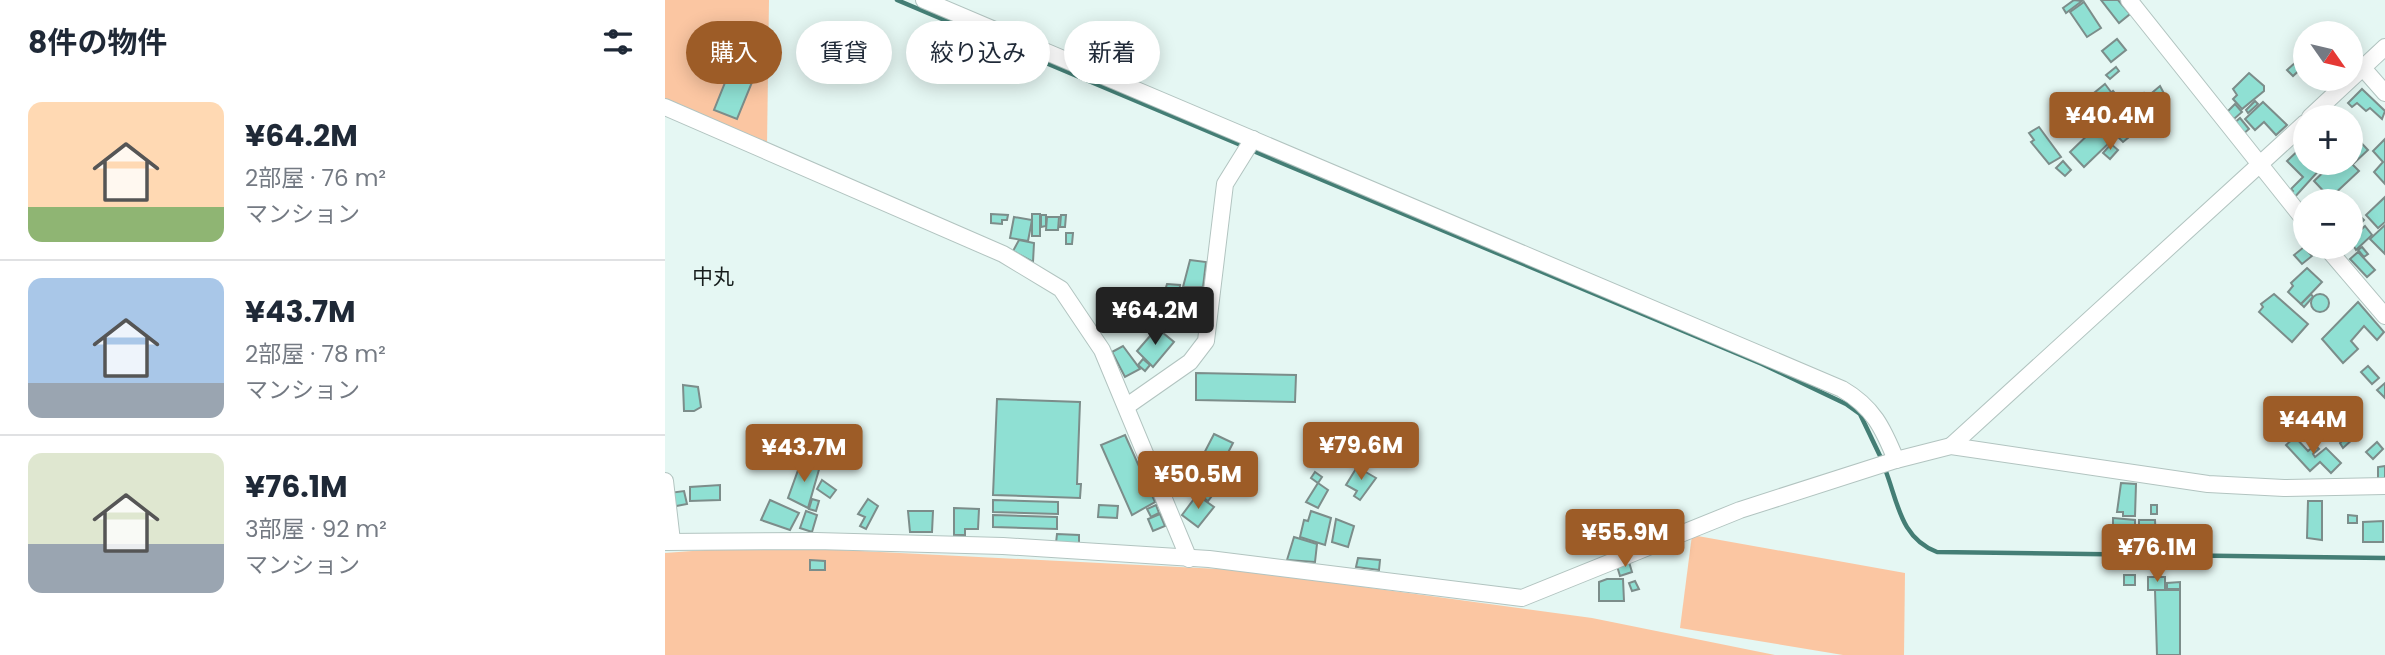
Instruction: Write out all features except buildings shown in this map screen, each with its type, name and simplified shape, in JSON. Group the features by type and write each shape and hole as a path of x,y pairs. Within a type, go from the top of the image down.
{"street":[{"path":"924,0 1250,141 1842,389 1870,408 1881,423 1896,460"},
{"path":"2129,0 2293,207"},
{"path":"2385,47 2363,68 2385,93"},
{"path":"2324,105 2339,91"},
{"path":"665,107 1003,254 1062,289 1087,325 1127,406 1189,559"},
{"path":"1951,446 2293,134"},
{"path":"1127,406 1191,362 1206,341 1225,184 1250,141"},
{"path":"2336,259 2385,316"},
{"path":"665,481 668,541 1003,546 1311,570 1522,598 1688,528 1896,460 1951,446 2209,484 2284,488 2385,486"}],"shaded area":[{"path":"665,0 769,0 769,21 686,21 686,84 768,84 767,145 665,100"},
{"path":"1692,535 1905,573 1904,655 1843,655 1680,628"},
{"path":"760,546 1239,570 1592,618 1775,655 665,655 665,553"}],"waterway":[{"path":"897,0 1243,146"},
{"path":"1251,150 1762,364 1846,404 1860,414 1882,460"},
{"path":"1885,469 1897,506 1908,528 1915,538 1937,552 2385,558"}],"district":[{"name":"中丸","path":"713,276"}]}
